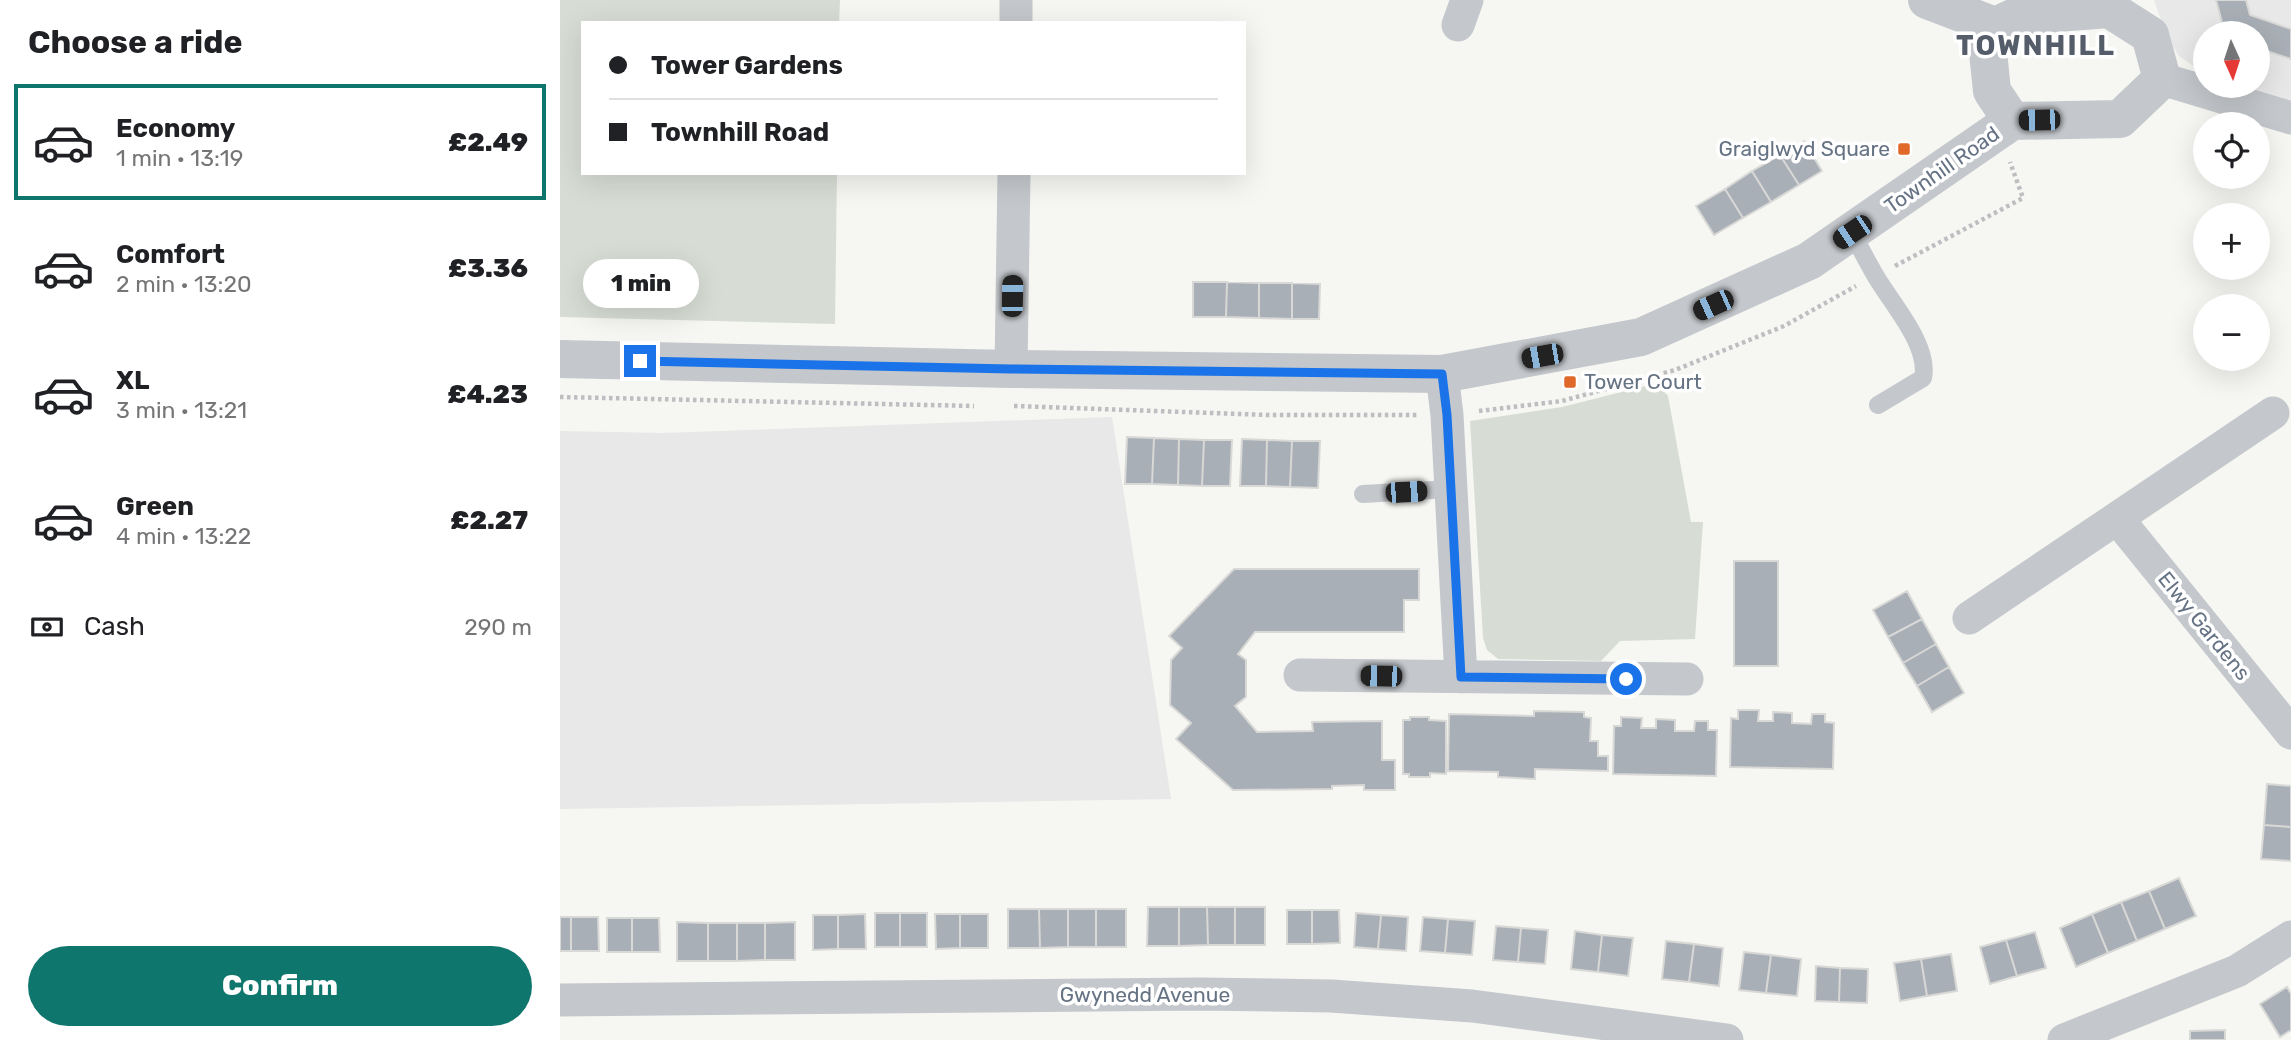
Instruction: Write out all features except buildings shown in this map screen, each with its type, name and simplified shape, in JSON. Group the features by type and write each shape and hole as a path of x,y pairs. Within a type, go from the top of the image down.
{"street":[{"path":"1016,0 1016,21"},
{"path":"1927,0 1995,26"},
{"path":"2111,4 2150,34 2162,79 2120,118 2012,121 1992,91 1987,42 1995,26 2017,16 2111,4"},
{"path":"2162,79 2291,118"},
{"name":"Townhill Road","path":"560,359 1011,369 1442,374 1642,337 1809,261 2012,121"},
{"path":"1011,369 1014,175"},
{"path":"1442,374 1461,677"},
{"path":"1969,618 2273,413"},
{"name":"Elwy Gardens","path":"2117,518 2291,733"},
{"path":"1300,675 1461,677 1653,665 1687,680"},
{"path":"2064,1040 2237,971 2291,937"},
{"name":"Gwynedd Avenue","path":"560,1000 1200,994 1331,996 1472,1006 1727,1040"}],"lane":[{"path":"1852,232 1875,276 1917,342 1925,368 1923,378 1878,405"},
{"path":"1363,494 1450,489"}],"shaded area":[{"path":"560,0 840,0 839,21 581,21 581,175 837,175 835,324 560,317"},
{"path":"2154,0 2291,0 2291,102 2270,95 2270,21 2193,21 2193,66 2179,56 2167,37"},
{"path":"1657,383 1668,396 1691,522 1703,522 1695,639 1620,641 1601,661 1498,659 1487,650 1483,638 1470,421 1562,407"},
{"path":"1112,417 1171,799 560,809 560,431 663,433"}],"place":[{"name":"Graiglwyd Square","path":"1904,149"},
{"name":"Tower Court","path":"1570,382"}],"district":[{"name":"TOWNHILL","path":"2036,45"}],"route":[{"path":"640,361 1442,374 1447,415 1461,677 1626,679"}]}
